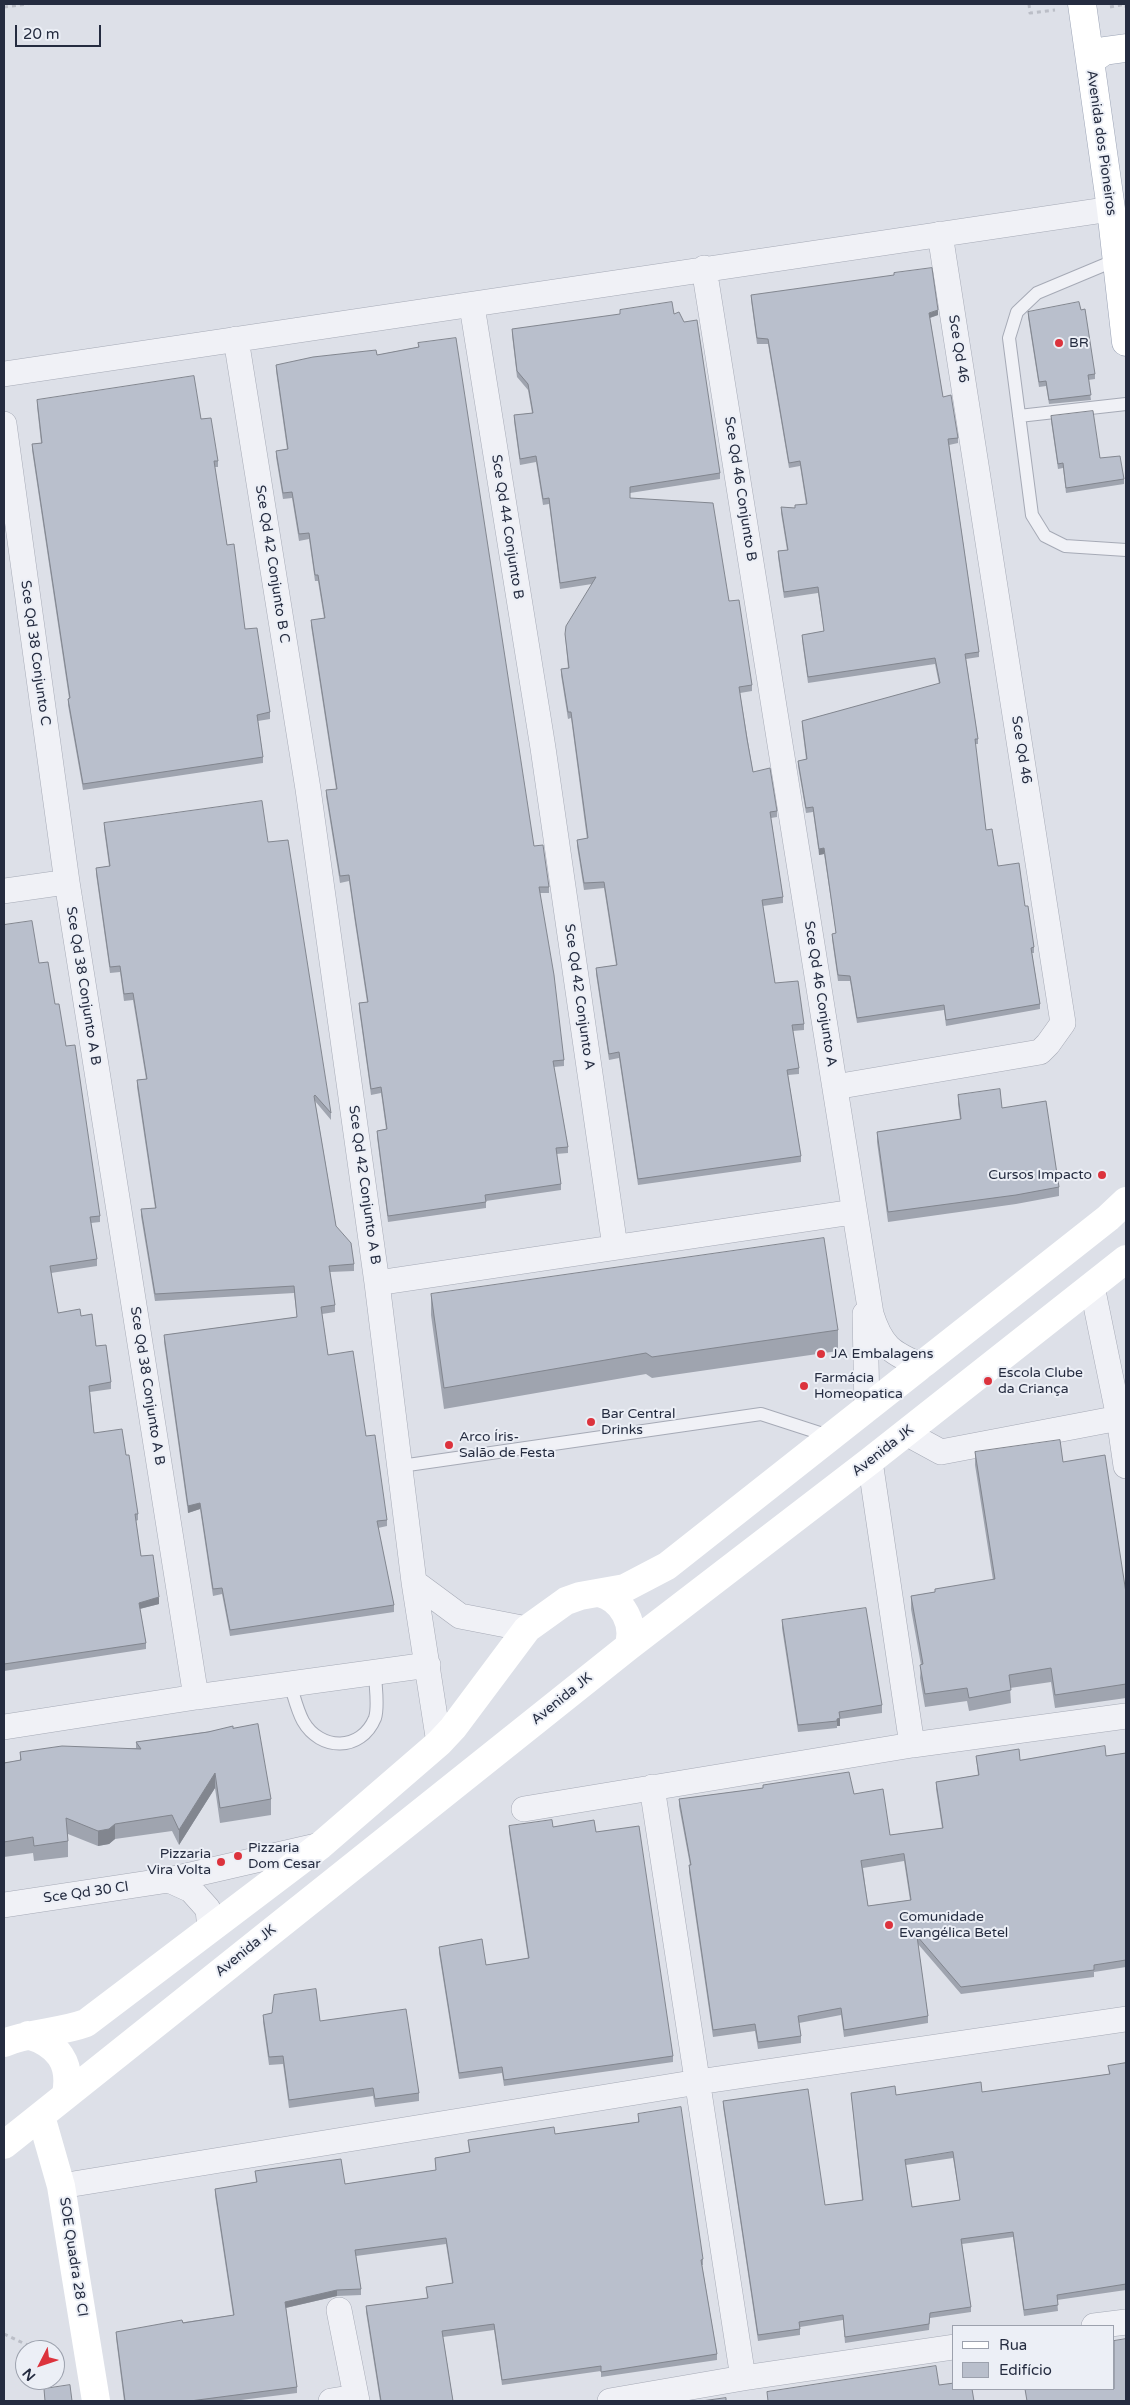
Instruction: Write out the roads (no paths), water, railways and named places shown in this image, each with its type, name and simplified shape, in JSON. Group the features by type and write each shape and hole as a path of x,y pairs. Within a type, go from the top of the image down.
{"main road":[{"name":"Avenida dos Pioneiros","path":"1082,4 1111,208 1126,342"},
{"path":"1090,61 1104,51 1126,48"},
{"path":"16,2039 71,2029 86,2023 321,1845 438,1743 453,1728 527,1629 566,1601 580,1596 625,1588 667,1566 1108,1218 1126,1200"},
{"name":"Avenida JK","path":"4,2145 628,1647 906,1433 1126,1259"},
{"path":"599,1593 612,1598 626,1615 632,1633 628,1647"},
{"path":"16,2039 48,2044 62,2057 69,2079 66,2094"},
{"name":"SOE Quadra 28 CI","path":"42,2116 61,2186 96,2401"}],"street":[{"path":"4,374 472,306 704,268 1111,208"},
{"name":"Sce Qd 46","path":"835,1087 1040,1052 1063,1023 940,234"},
{"name":"Sce Qd 46 Conjunto B","path":"704,268 776,709"},
{"name":"Sce Qd 44 Conjunto B","path":"472,306 543,748"},
{"name":"Sce Qd 42 Conjunto B C","path":"236,339 308,788"},
{"name":"Sce Qd 38 Conjunto C","path":"4,424 67,882"},
{"name":"Sce Qd 46 Conjunto A","path":"776,709 853,1212 871,1314 877,1333 897,1356 922,1366"},
{"name":"Sce Qd 42 Conjunto A","path":"543,748 615,1247"},
{"name":"Sce Qd 42 Conjunto A B","path":"308,788 377,1284 414,1582 428,1665 438,1743"},
{"path":"4,891 67,882"},
{"name":"Sce Qd 38 Conjunto A B","path":"67,882 196,1697"},
{"path":"377,1284 853,1212"},
{"name":"Sce Qd 46 Conjunto A","path":"865,1279 867,1409"},
{"path":"1092,1286 1119,1418 1126,1466"},
{"path":"906,1433 941,1452 1119,1418"},
{"path":"870,1461 912,1745"},
{"path":"414,1582 460,1616 527,1629"},
{"path":"4,1728 196,1697 428,1665"},
{"path":"524,1809 912,1745 1126,1716"},
{"path":"652,1787 743,2378"},
{"name":"Sce Qd 30 Cl","path":"4,1905 169,1880 321,1845"},
{"path":"169,1880 191,1890 208,1909 210,1929"},
{"path":"61,2186 698,2082 1126,2019"},
{"path":"331,2401 357,2399 339,2310"},
{"path":"1102,2325 1126,2322"},
{"path":"610,2401 743,2378 952,2347"}],"lane":[{"path":"1116,260 1037,293 1017,312 1009,338 1032,515 1045,536 1065,546 1126,550"},
{"path":"1019,416 1126,404"},
{"path":"401,1466 760,1414 832,1437"},
{"path":"290,1684 303,1721 318,1737 336,1744 354,1742 368,1732 376,1716 375,1672"}],"place":[{"name":"BR","path":"1059,343"},
{"name":"Cursos Impacto","path":"1102,1175"},
{"name":"JA Embalagens","path":"821,1354"},
{"name":"Escola Clube da Criança","path":"988,1381"},
{"name":"Farmácia Homeopatica","path":"804,1386"},
{"name":"Bar Central Drinks","path":"591,1422"},
{"name":"Arco Íris- Salão de Festa","path":"449,1445"},
{"name":"Pizzaria Dom Cesar","path":"238,1856"},
{"name":"Pizzaria Vira Volta","path":"221,1862"},
{"name":"Comunidade Evangélica Betel","path":"889,1925"}]}
